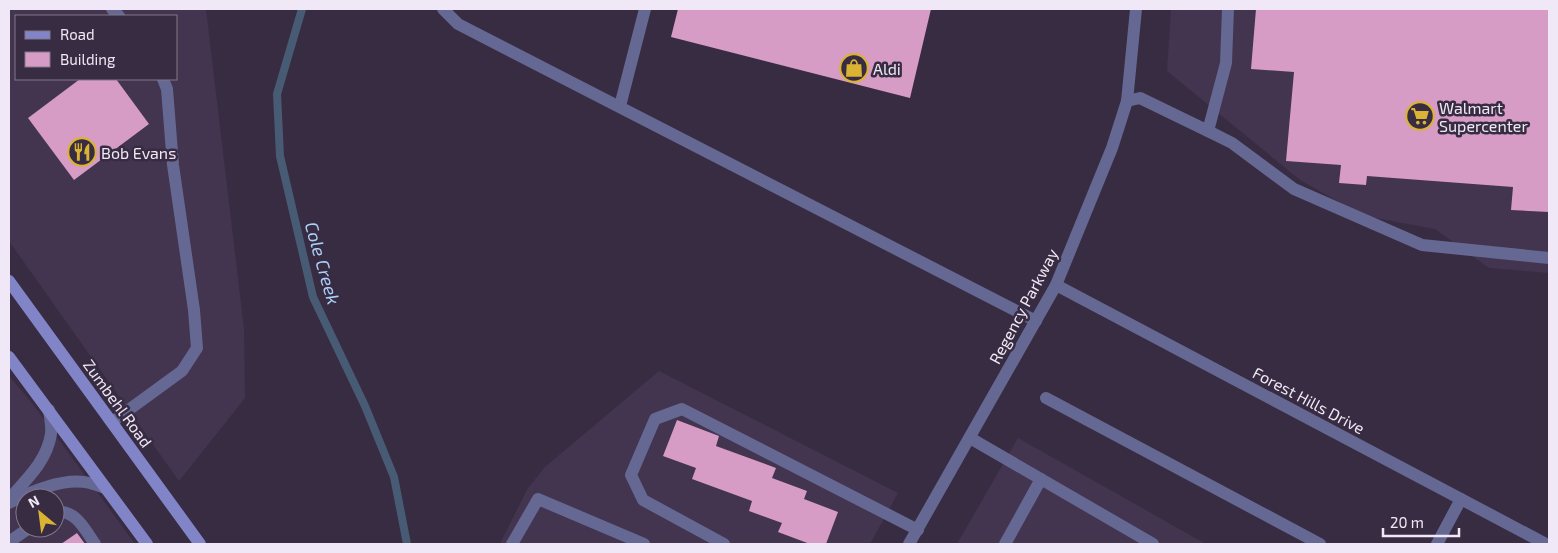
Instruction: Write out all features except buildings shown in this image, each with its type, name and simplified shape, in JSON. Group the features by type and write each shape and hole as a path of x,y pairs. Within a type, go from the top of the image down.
{"main road":[{"name":"Zumbehl Road","path":"9,281 200,544"},
{"path":"9,356 147,544"}],"street":[{"path":"443,9 458,24 1036,321"},
{"path":"620,106 645,9"},
{"name":"Regency Parkway","path":"910,544 1056,285 1112,148 1127,101 1136,9"},
{"path":"1208,131 1226,63 1228,9"},
{"path":"112,422 182,371 196,348 194,310 173,165 167,88 163,80"},
{"path":"1127,101 1140,98 1208,131 1232,143 1294,189 1422,245 1549,258"},
{"name":"Forest Hills Drive","path":"1056,285 1546,544"},
{"path":"1046,398 1320,544"},
{"path":"724,544 643,500 631,475 655,419 682,409 918,530"},
{"path":"9,499 40,464 52,433 49,410"},
{"path":"970,438 1153,544"},
{"path":"1005,544 1041,479"},
{"path":"9,504 25,495 50,486 73,482 88,482 105,488"},
{"path":"512,544 538,499 644,544"},
{"path":"1437,544 1460,499"},
{"path":"65,511 75,516 95,544"}],"shaded area":[{"path":"9,9 206,9 244,329 245,398 179,481 9,241"},
{"name":"Walmart Supercenter","path":"1171,9 1549,9 1549,273 1489,268 1435,229 1364,216 1300,180 1167,71"},
{"path":"659,371 898,493 870,544 500,544 528,488 545,467"},
{"path":"9,376 32,403 135,544 9,544"},
{"path":"1018,438 1206,544 957,544"}],"waterway":[{"name":"Cole Creek","path":"302,9 277,94 280,156 313,297 365,406 394,477 407,544"}],"place":[{"name":"Aldi","path":"854,68"},
{"name":"Walmart Supercenter","path":"1420,116"},
{"name":"Bob Evans","path":"82,152"}]}
